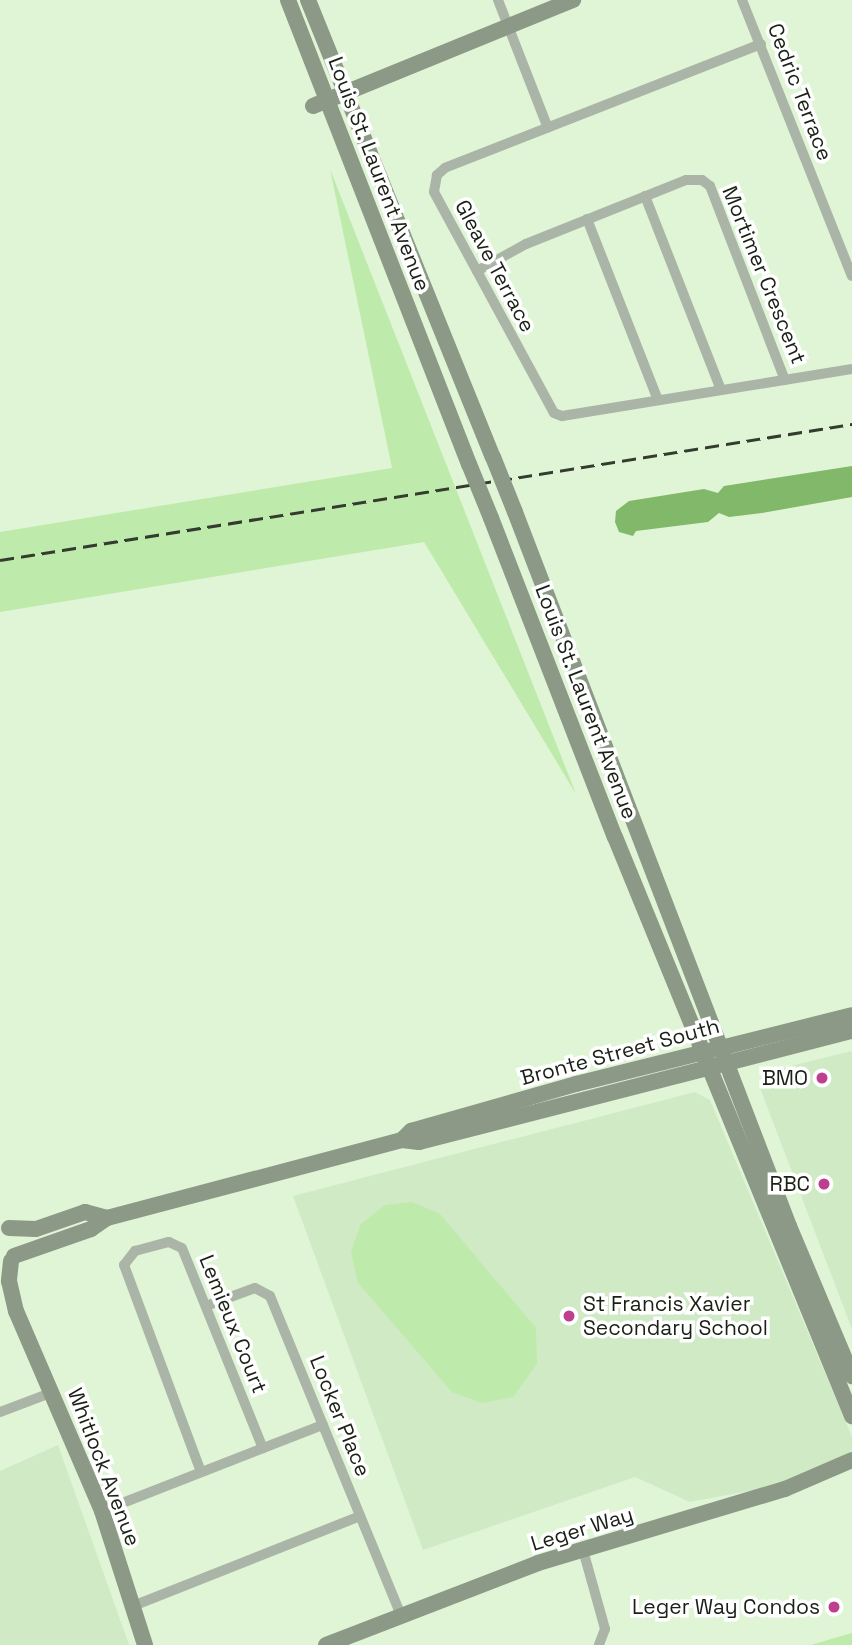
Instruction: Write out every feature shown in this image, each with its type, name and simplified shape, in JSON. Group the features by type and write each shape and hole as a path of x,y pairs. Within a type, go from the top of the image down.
{"main road":[{"name":"Louis St. Laurent Avenue","path":"288,0 321,103 491,518 708,1068 852,1416"},
{"name":"Louis St. Laurent Avenue","path":"308,0 515,512 789,1226 852,1376"},
{"path":"321,103 573,0"},
{"name":"Bronte Street South","path":"402,1140 411,1131 702,1051 852,1015"},
{"name":"Bronte Street South","path":"8,1262 91,1229 107,1218 402,1140 419,1142 852,1031"},
{"name":"Bronte Street South","path":"5,1225 36,1229 85,1212 107,1218"},
{"name":"Whitlock Avenue","path":"5,1225 16,1240 8,1262 16,1311 102,1511 146,1644"},
{"name":"Whitlock Avenue","path":"0,1291 16,1311"},
{"name":"Leger Way","path":"326,1645 401,1615 583,1550 785,1489 852,1460"}],"street":[{"path":"498,0 548,128"},
{"name":"Cedric Terrace","path":"742,0 852,276"},
{"name":"Gleave Terrace","path":"761,44 437,175 434,192 554,413 562,416 852,369"},
{"name":"Mortimer Crescent","path":"477,271 526,244 694,178 710,187 785,380"},
{"path":"645,196 721,390"},
{"path":"587,219 658,400"},
{"name":"Lemieux Court","path":"201,1472 124,1265 127,1257 169,1241 182,1248 263,1448"},
{"name":"Locker Place","path":"206,1307 255,1288 264,1289 401,1615"},
{"path":"0,1412 53,1392"},
{"path":"102,1511 323,1425"},
{"path":"133,1606 360,1516"},
{"path":"583,1550 605,1629 599,1645"}],"shaded area":[{"path":"330,169 576,794 424,542 0,612 0,532 392,468"},
{"path":"852,466 852,497 729,517 719,513 708,522 636,531 633,536 619,532 615,522 616,511 629,501 704,489 718,493 724,486"},
{"path":"852,1051 852,1329 760,1088 767,1072"},
{"name":"St Francis Xavier Secondary School","path":"695,1092 710,1100 852,1437 852,1451 780,1485 690,1502 635,1477 423,1550 293,1196"},
{"path":"412,1202 440,1214 536,1328 537,1364 513,1397 482,1403 452,1392 358,1283 351,1251 361,1224 385,1205"},
{"path":"58,1445 129,1645 0,1645 0,1471"},
{"path":"852,1633 852,1645 811,1645 831,1639"}],"railway":[{"path":"0,560 852,424"}],"place":[{"name":"BMO","path":"822,1078"},
{"name":"RBC","path":"824,1184"},
{"name":"St Francis Xavier Secondary School","path":"569,1316"},
{"name":"Leger Way Condos","path":"834,1607"}]}
